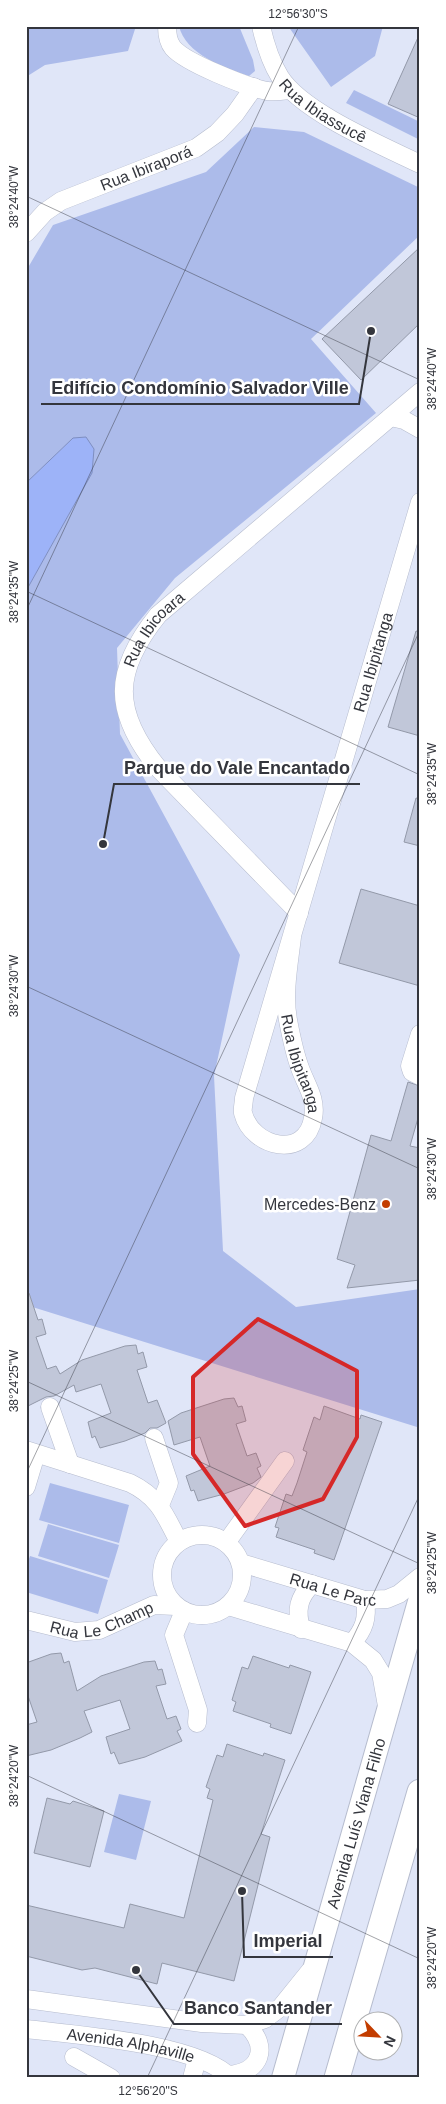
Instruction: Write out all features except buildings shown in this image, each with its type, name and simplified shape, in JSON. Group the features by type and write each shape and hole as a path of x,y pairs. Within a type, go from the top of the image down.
{"highway":[{"path":"337,2078 420,1792"}],"main road":[{"name":"Avenida Luís Viana Filho","path":"283,2078 420,1598"}],"street":[{"path":"167,26 170,42 181,55 193,62 254,87 278,92 290,90"},
{"name":"Rua Ibiassucê","path":"261,26 272,63 280,78 290,90 325,116 420,164"},
{"name":"Rua Ibiraporá","path":"26,233 45,212 62,201 196,148 217,133 229,121 254,87"},
{"name":"Rua Ibicoara","path":"299,913 158,768 142,747 129,721 123,697 125,677 131,655 141,636 158,615 420,392"},
{"path":"391,417 404,420 420,429"},
{"name":"Rua Ibipitanga","path":"292,937 287,989 287,1017 292,1044 315,1106 313,1120 308,1133 298,1142 286,1146 272,1144 259,1136 249,1126 243,1112 244,1098 420,502"},
{"path":"420,1034 410,1066 412,1072 420,1076"},
{"path":"50,1407 70,1464"},
{"path":"154,1438 169,1483 160,1505"},
{"path":"26,1487 31,1452 130,1483 151,1496 160,1505 179,1542"},
{"path":"226,1543 285,1461"},
{"path":"203,1535 215,1537 226,1543 235,1552 241,1563 240,1591 228,1606 216,1614 202,1616 180,1609 166,1591 162,1573 167,1556 179,1542 190,1536 203,1535"},
{"name":"Rua Le Parc","path":"241,1563 365,1600 387,1599 399,1594 420,1577"},
{"path":"301,1629 298,1617 299,1604 303,1593 312,1584"},
{"path":"352,1644 366,1619 365,1600"},
{"name":"Rua Le Champ","path":"26,1620 76,1632 99,1630 154,1605 180,1609"},
{"path":"228,1606 352,1644 373,1660 381,1673 387,1709"},
{"path":"180,1609 174,1635 198,1710 197,1723"},
{"name":"Avenida Alphaville","path":"26,1999 202,2023 247,2026 265,2019 281,2007 316,1962"},
{"path":"230,2076 250,2069 257,2061 260,2051 259,2040 247,2026"},
{"name":"Avenida Alphaville","path":"26,2029 147,2045 197,2059 230,2076"},
{"path":"74,2057 112,2078"},
{"path":"192,2078 197,2059"}],"highlighted area":[{"path":"258,1319 357,1371 357,1437 323,1499 245,1526 193,1454 193,1377"}],"shaded area":[{"path":"26,26 136,26 128,51 45,65 26,77"},
{"path":"179,26 239,26 253,60 255,71 249,76 207,59 189,44"},
{"path":"288,26 383,26 375,56 331,87"},
{"path":"354,90 420,122 420,140 346,103"},
{"path":"254,127 304,132 420,188 420,235 311,339 376,413 175,578 117,648 120,734 240,955 214,1076 223,1251 296,1307 420,1289 420,1418 417,1427 26,1305 26,591 92,473 73,438 26,483 26,271 53,225 206,172"},
{"path":"86,437 94,449 92,473 26,591 26,483 73,438"},
{"path":"50,1483 129,1505 119,1543 39,1520"},
{"path":"48,1524 119,1545 109,1578 38,1556"},
{"path":"30,1556 108,1580 98,1614 26,1592 26,1567"},
{"path":"119,1794 151,1801 136,1860 104,1852"}],"place":[{"name":"Edifício Condomínio Salvador Ville","path":"371,331"},
{"name":"Parque do Vale Encantado","path":"103,844"},
{"name":"Mercedes-Benz","path":"386,1204"},
{"name":"Imperial","path":"242,1891"},
{"name":"Banco Santander","path":"136,1970"}]}
